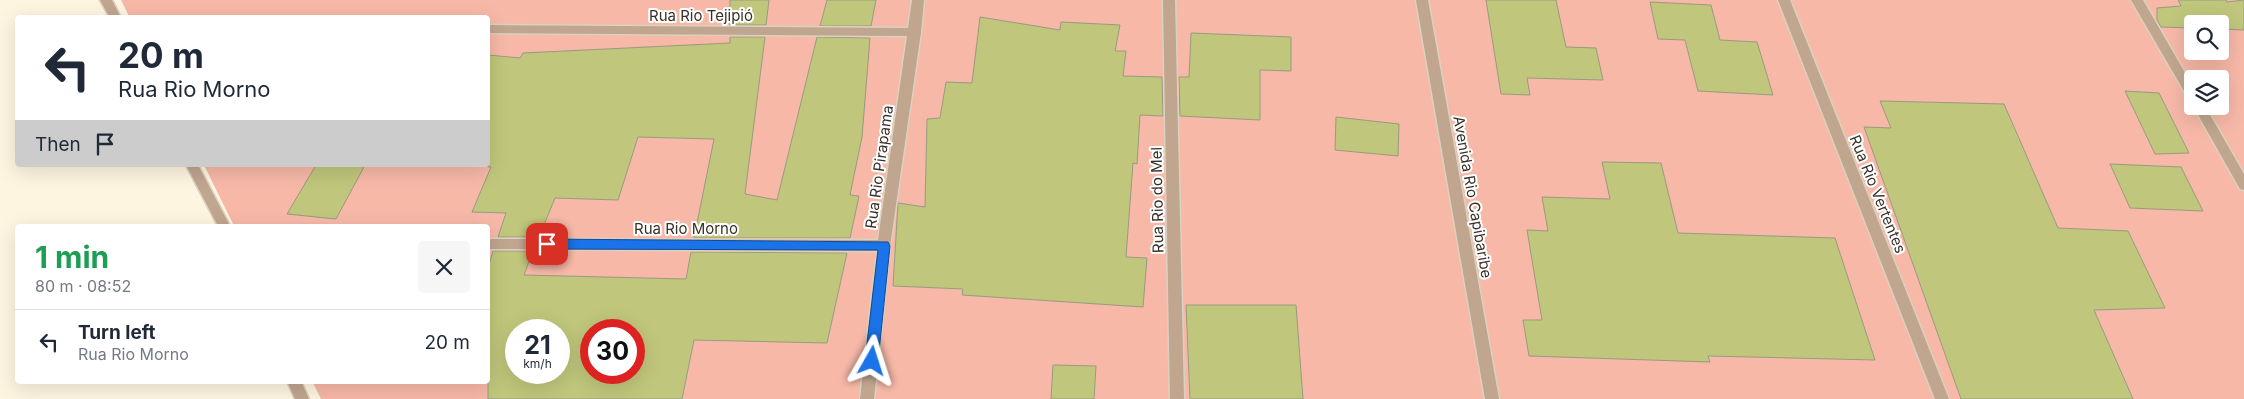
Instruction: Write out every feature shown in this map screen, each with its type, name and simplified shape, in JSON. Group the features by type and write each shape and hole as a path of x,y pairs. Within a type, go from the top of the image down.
{"street":[{"path":"106,0 114,15"},
{"name":"Rua Rio Pirapama","path":"868,399 884,246 918,0"},
{"name":"Rua Rio do Mel","path":"1169,0 1177,399"},
{"name":"Avenida Rio Capibaribe","path":"1422,0 1492,399"},
{"name":"Rua Rio Vertentes","path":"1784,0 1942,399"},
{"path":"2138,0 2184,82"},
{"name":"Rua Rio Tejipió","path":"490,29 915,32"},
{"path":"2204,115 2244,185"},
{"path":"193,167 223,224"},
{"name":"Rua Rio Morno","path":"490,244 884,246"},
{"path":"295,384 302,399"}],"shaded area":[{"path":"121,0 2244,0 2244,399 321,399 314,384 490,384 490,224 233,224 205,167 490,167 490,15 128,15"}],"building":[{"path":"730,0 769,0 766,25 730,25"},
{"path":"827,0 876,0 871,26 820,26"},
{"path":"1486,0 1556,0 1566,47 1596,48 1603,80 1527,78 1530,95 1501,94"},
{"path":"2178,0 2226,0 2227,2 2244,0 2244,30 2229,29 2229,15 2184,15 2184,28 2161,27 2157,20 2157,8 2181,6"},
{"path":"1650,2 1711,5 1720,40 1757,42 1773,95 1698,91 1685,40 1658,39"},
{"path":"980,17 1060,30 1061,22 1120,25 1115,51 1126,51 1123,76 1162,77 1163,116 1140,115 1137,164 1133,163 1126,257 1147,258 1143,307 962,295 963,289 893,286 898,203 925,207 927,119 940,118 946,82 972,83"},
{"path":"1191,33 1291,37 1291,71 1260,70 1260,120 1180,116 1179,77 1189,77"},
{"path":"730,37 765,37 745,194 777,200 817,37 870,38 862,137 850,195 859,196 850,238 694,238 714,139 638,137 618,200 555,198 539,237 498,237 506,213 472,212 491,167 490,55 520,58 523,53 730,43"},
{"path":"2125,91 2159,93 2189,153 2155,154"},
{"path":"1880,101 2004,104 2058,228 2128,231 2165,308 2094,310 2133,399 1961,399 1864,127 1891,128"},
{"path":"1336,117 1399,124 1398,156 1335,150"},
{"path":"1602,162 1661,163 1678,233 1835,238 1875,360 1708,356 1710,362 1529,356 1523,320 1542,320 1527,230 1548,231 1542,197 1610,199"},
{"path":"2110,164 2181,167 2203,211 2130,208"},
{"path":"315,167 364,167 336,219 287,214"},
{"path":"493,251 533,251 524,275 686,279 691,252 847,253 827,343 694,340 682,399 488,399 488,384 490,384 490,261"},
{"path":"1186,305 1296,305 1303,399 1190,399"},
{"path":"1053,365 1096,366 1094,399 1051,399"}],"route":[{"path":"547,244 884,246 872,361"}]}
